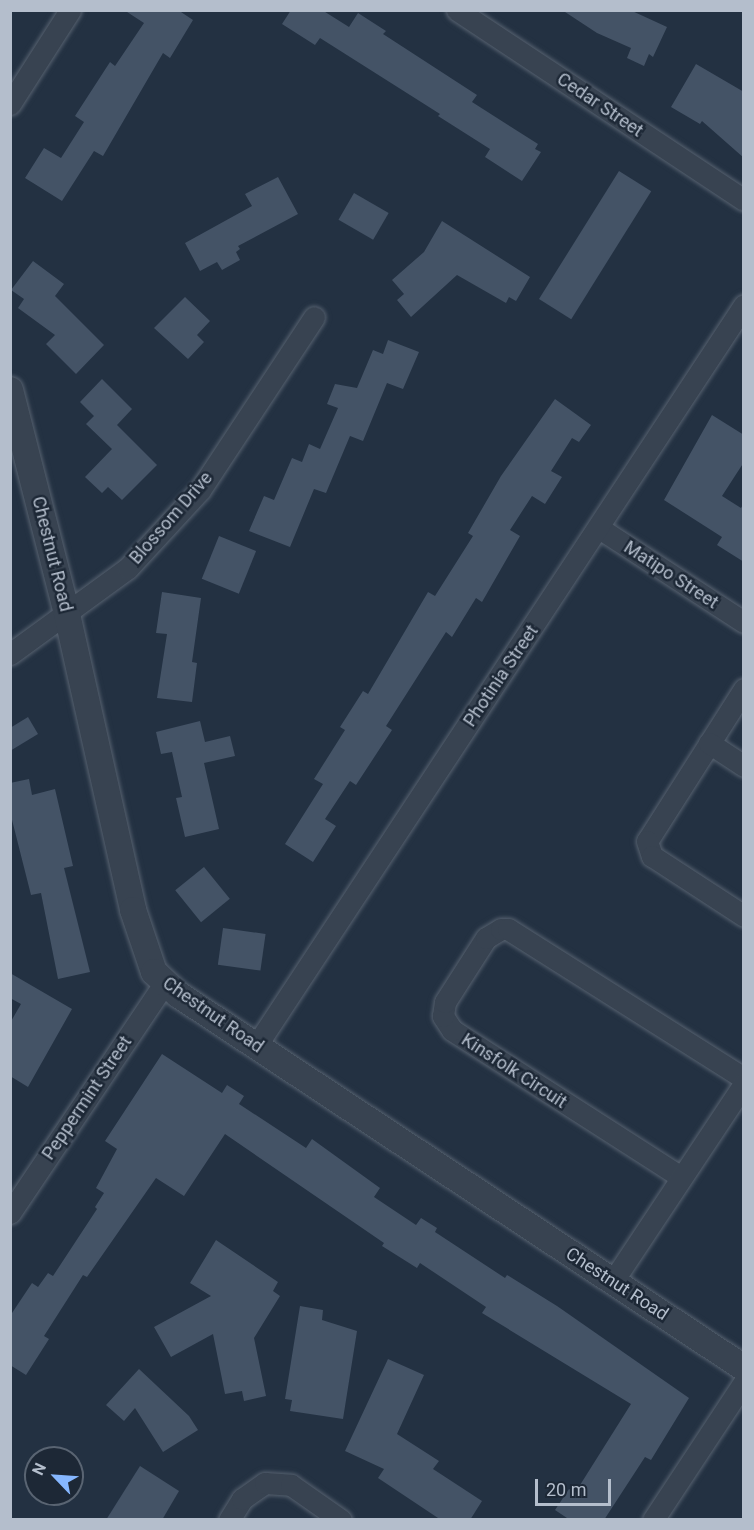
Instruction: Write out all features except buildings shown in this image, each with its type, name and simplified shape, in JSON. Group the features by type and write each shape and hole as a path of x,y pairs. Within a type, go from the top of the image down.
{"street":[{"path":"10,104 70,10"},
{"name":"Cedar Street","path":"457,10 744,200"},
{"name":"Photinia Street","path":"256,1046 744,305"},
{"name":"Blossom Drive","path":"10,654 67,615 128,568 200,490 314,317"},
{"name":"Chestnut Road","path":"10,390 67,615 140,939 154,972 164,984 256,1046 744,1368"},
{"name":"Matipo Street","path":"599,528 744,622"},
{"path":"744,689 651,831 648,849 652,856 744,916"},
{"path":"709,743 744,766"},
{"name":"Kinsfolk Circuit","path":"681,1178 452,1030 442,1016 445,1002 486,938 501,929 508,929 744,1078"},
{"name":"Peppermint Street","path":"10,1213 164,984"},
{"path":"613,1281 744,1084"},
{"path":"653,1520 744,1382"},
{"path":"229,1520 242,1499 265,1483 291,1485 341,1520"}]}
